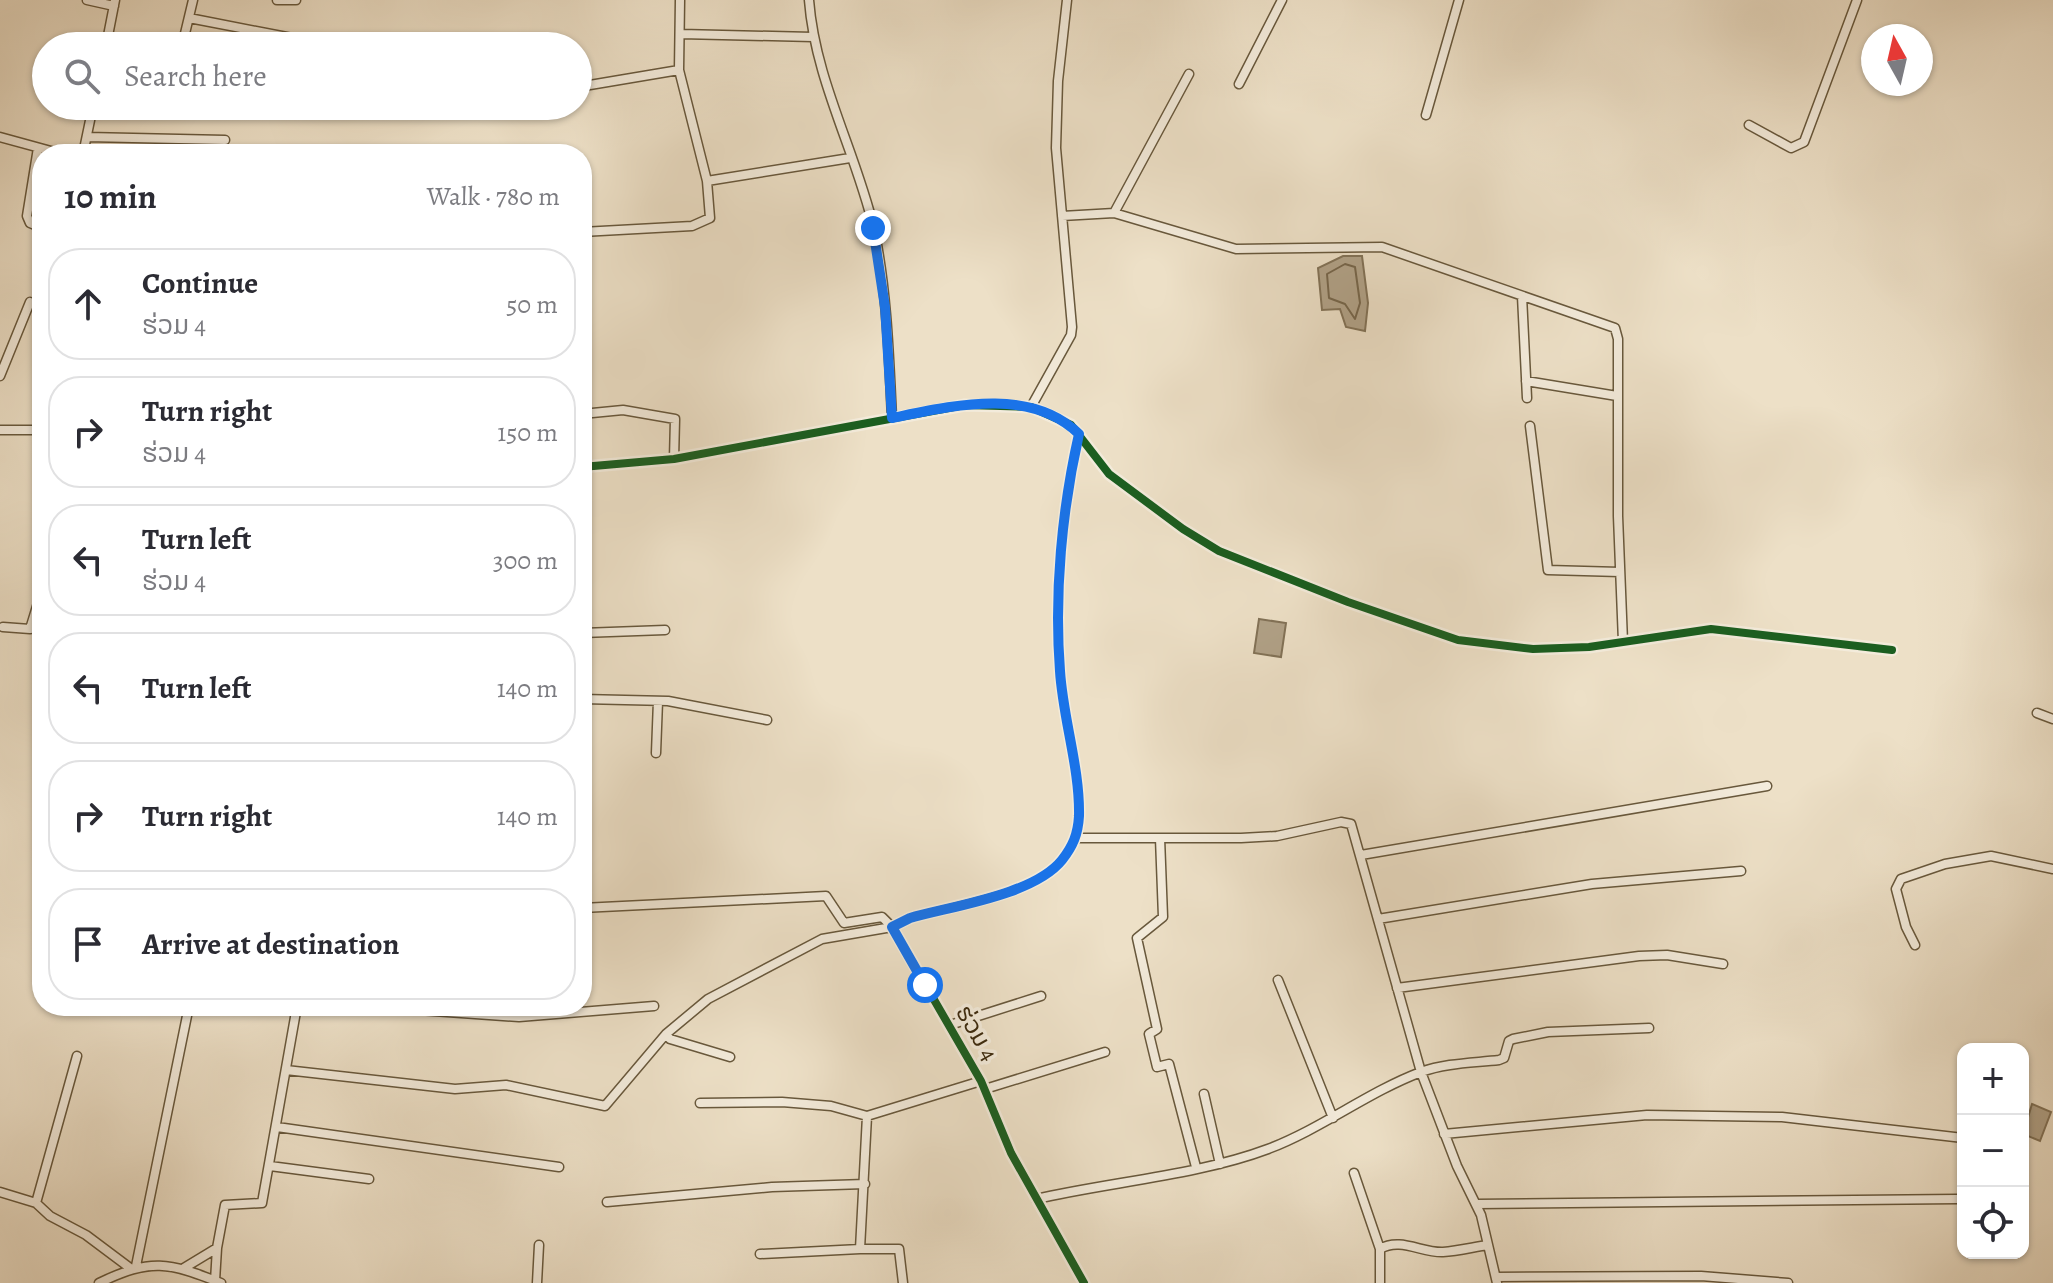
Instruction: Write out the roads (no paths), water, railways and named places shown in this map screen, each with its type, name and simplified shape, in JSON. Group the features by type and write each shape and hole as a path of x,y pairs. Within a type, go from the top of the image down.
{"street":[{"path":"87,0 115,3 109,32"},
{"path":"186,32 193,0"},
{"path":"277,0 296,0"},
{"path":"592,232 654,230 705,223 711,214 707,181 679,70 680,0"},
{"path":"809,0 813,37 873,228 885,307 892,418"},
{"path":"1031,407 1071,335 1057,108 1067,0"},
{"path":"1239,84 1282,0"},
{"path":"1426,115 1459,0"},
{"path":"1749,125 1791,148 1804,142 1857,0"},
{"path":"189,18 255,32"},
{"path":"681,34 813,37"},
{"path":"592,85 679,70"},
{"path":"1114,213 1189,74"},
{"path":"85,144 90,120"},
{"path":"0,137 32,146"},
{"path":"87,137 225,140"},
{"path":"707,181 850,158"},
{"path":"32,185 27,216 32,224"},
{"path":"1062,216 1114,213 1236,249 1382,247 1615,328 1618,339 1623,642"},
{"path":"1522,296 1527,398"},
{"path":"0,376 30,302"},
{"path":"1526,381 1617,396"},
{"path":"592,466 674,459 965,405 1031,407 1059,418 1079,434 1091,455 1109,474 1219,551 1458,640 1533,649 1623,642 1711,629 1892,650"},
{"path":"592,413 623,410 675,419 674,459"},
{"path":"1530,426 1548,570 1620,572"},
{"path":"0,430 32,430"},
{"path":"286,1070 455,1089 506,1085 605,1106 666,1034 691,1010 718,994 822,939 892,927 910,918 1028,885 1060,863 1077,838 1079,813 1060,671 1059,613 1066,511 1079,434"},
{"path":"3,627 30,629 32,625"},
{"path":"592,633 633,634 665,630"},
{"path":"592,699 658,701 767,720"},
{"path":"656,753 658,701"},
{"path":"2037,713 2053,719"},
{"path":"1361,855 1767,786"},
{"path":"1077,838 1277,836 1341,822 1351,824 1421,1072 1444,1134 1477,1204 1497,1280 1701,1276 1788,1283"},
{"path":"1160,838 1163,917 1137,938 1157,1029 1149,1034 1157,1067 1169,1064 1196,1167"},
{"path":"1915,945 1906,927 1896,889 1901,879 1945,864 1991,856 2053,869"},
{"path":"1378,919 1592,884 1741,871"},
{"path":"592,908 826,896 850,935"},
{"path":"844,923 882,917 892,927"},
{"name":"ຮ່ວມ 4","path":"892,927 983,1085 1011,1153 1084,1283"},
{"path":"1397,988 1639,956 1667,955 1723,964"},
{"path":"1278,980 1333,1118"},
{"path":"950,1025 1041,996"},
{"path":"592,1011 654,1006"},
{"path":"133,1267 187,1016"},
{"path":"99,1283 133,1267 184,1268 218,1282 217,1248 225,1205 262,1203 295,1016"},
{"path":"505,1016 531,1016"},
{"path":"1036,1199 1220,1164 1271,1148 1421,1072 1453,1064 1504,1058 1509,1041 1548,1032 1649,1028"},
{"path":"666,1034 670,1039 730,1057"},
{"path":"700,1103 782,1102 831,1106 867,1116 1105,1052"},
{"path":"36,1203 77,1056"},
{"path":"1204,1094 1220,1164"},
{"path":"1444,1134 1647,1115 1782,1117 1957,1137"},
{"path":"860,1249 867,1116"},
{"path":"277,1127 559,1167"},
{"path":"270,1166 369,1179"},
{"path":"1354,1173 1380,1249 1380,1283"},
{"path":"607,1202 772,1187 865,1184"},
{"path":"0,1192 36,1203 50,1216 86,1235 133,1267"},
{"path":"1477,1204 1957,1199"},
{"path":"1380,1249 1400,1244 1441,1252 1488,1245"},
{"path":"537,1283 539,1245"},
{"path":"184,1268 217,1248"},
{"path":"760,1254 899,1249 903,1283"}],"water":[{"path":"1343,256 1362,256 1368,303 1365,331 1346,327 1340,309 1322,310 1318,268"},
{"path":"1259,619 1286,623 1281,657 1254,653"},
{"path":"2032,1104 2051,1112 2040,1141 2029,1136"}]}
